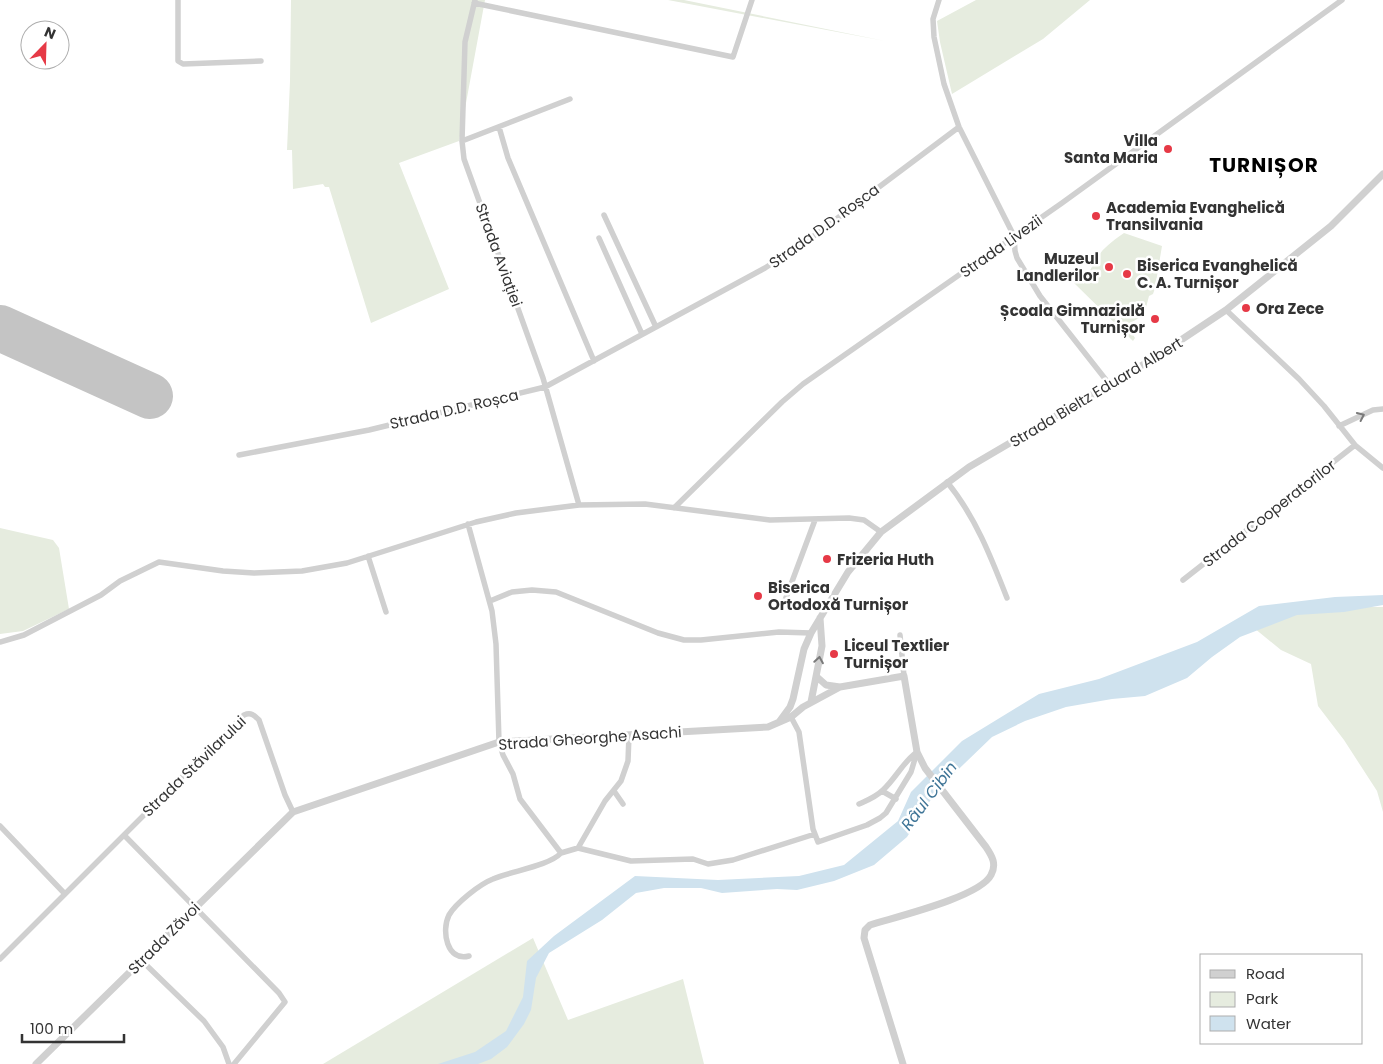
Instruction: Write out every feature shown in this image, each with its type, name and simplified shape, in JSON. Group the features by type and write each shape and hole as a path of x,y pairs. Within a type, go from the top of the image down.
{"street":[{"path":"178,0 178,61 183,64 261,61"},
{"path":"474,1 733,57 752,0"},
{"path":"939,0 934,19 934,37 944,84 959,127 1014,236 1017,258 1040,296 1110,384"},
{"name":"Strada Livezii","path":"674,508 782,402 804,384 1014,236 1342,0"},
{"name":"Strada Aviației","path":"474,1 465,42 462,141 464,159 545,387 579,504"},
{"path":"462,141 570,99"},
{"path":"499,127 508,158 594,361"},
{"name":"Strada D.D. Roșca","path":"239,456 369,430 545,387 765,268 811,238 959,127"},
{"name":"Strada Bieltz Eduard Albert","path":"777,724 788,711 793,699 804,649 811,633 848,572 881,532 947,482 1040,424 1186,338 1226,310 1331,226 1383,174"},
{"path":"604,215 656,327"},
{"path":"599,238 642,334"},
{"path":"1226,310 1299,379 1324,406 1355,445 1383,468"},
{"path":"1339,426 1373,410 1383,409"},
{"name":"Strada Cooperatorilor","path":"1183,580 1355,445"},
{"path":"947,482 963,503 976,525 1007,598"},
{"path":"0,642 24,634 101,595 120,581 159,562 223,571 278,572 324,568 348,563 468,524 516,513 579,504 645,504 770,520 859,519 870,523 881,532"},
{"path":"784,603 815,520"},
{"path":"468,524 490,600 496,644 499,742 503,755 513,774 520,799 561,853"},
{"path":"368,556 386,612"},
{"path":"490,600 512,592 532,590 556,592 658,634 684,640 779,632 811,633"},
{"path":"812,702 822,646 820,618"},
{"path":"900,635 904,676 917,752 925,768 946,793 993,857 994,864 992,875 984,884 964,895 866,927 864,934 903,1064"},
{"path":"817,677 826,685 840,687 904,676"},
{"name":"Strada Gheorghe Asachi","path":"293,812 499,742 758,728 777,724 840,687"},
{"name":"Strada Stăvilarului","path":"0,959 244,715 249,713 259,720 285,795 293,812"},
{"path":"791,717 799,732 815,834 818,842 867,825 880,818 891,807 914,767 917,752"},
{"path":"578,848 605,802 621,782 628,762 630,735"},
{"path":"859,804 882,791 904,763 917,752"},
{"path":"614,791 623,804"},
{"path":"882,791 896,799"},
{"name":"Strada Zăvoi","path":"36,1064 293,812"},
{"path":"0,826 65,894"},
{"path":"470,956 459,956 452,953 449,948 446,926 452,911 471,893 492,879 551,861 561,853 578,848 631,861 693,859 708,864 733,860 815,834"},
{"path":"124,835 279,993 285,1002 234,1064"},
{"path":"141,960 204,1021 223,1047 229,1064"}],"green space":[{"path":"291,0 485,0 459,141 399,163 449,289 371,323 329,187 325,187 323,184 293,189 292,150 287,150"},
{"path":"668,0 684,0 885,41"},
{"path":"976,0 1090,0 1043,39 952,94 937,21"},
{"path":"1124,233 1162,246 1155,288 1153,294 1149,296 1144,315 1127,325 1135,338 1133,341 1073,282 1078,278 1084,284 1099,255 1109,244"},
{"path":"0,528 53,540 59,548 69,609 23,631 0,634"},
{"path":"1306,607 1383,607 1383,812 1377,791 1344,740 1318,706 1311,664 1281,650 1254,628"},
{"path":"533,938 568,1020 683,979 704,1064 323,1064"}],"water":[{"name":"Râul Cibin","path":"1383,595 1383,605 1344,612 1297,615 1240,637 1187,678 1145,696 1112,699 1066,707 1025,721 992,737 937,790 907,837 874,865 834,881 797,890 777,889 722,893 701,888 664,888 636,893 602,920 549,953 536,978 531,1010 524,1024 507,1047 491,1059 478,1064 438,1064 475,1052 506,1031 523,997 527,961 554,936 635,876 718,880 799,876 844,865 898,821 911,792 962,741 1039,694 1099,679 1197,642 1259,606 1335,597"}],"runway":[{"path":"0,328 150,396"}],"place":[{"name":"Villa Santa Maria","path":"1168,149"},
{"name":"Academia Evanghelică Transilvania","path":"1096,216"},
{"name":"Muzeul Landlerilor","path":"1109,267"},
{"name":"Biserica Evanghelică C. A. Turnișor","path":"1127,274"},
{"name":"Ora Zece","path":"1246,308"},
{"name":"Școala Gimnazială Turnișor","path":"1155,319"},
{"name":"Frizeria Huth","path":"827,559"},
{"name":"Biserica Ortodoxă Turnișor","path":"758,596"},
{"name":"Liceul Textlier Turnișor","path":"834,654"}],"district":[{"name":"TURNIȘOR","path":"1264,165"}]}
